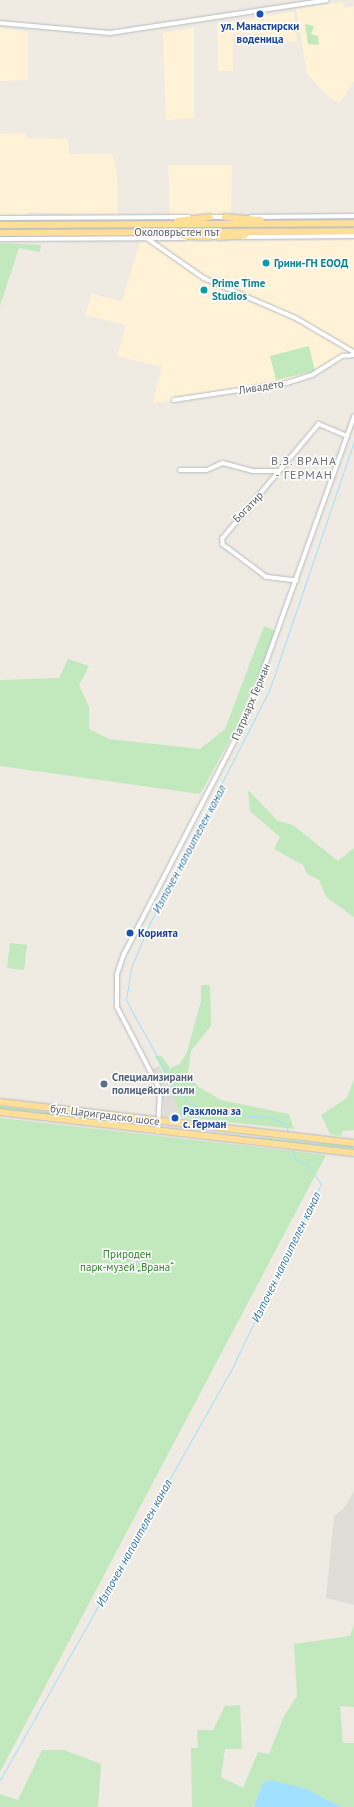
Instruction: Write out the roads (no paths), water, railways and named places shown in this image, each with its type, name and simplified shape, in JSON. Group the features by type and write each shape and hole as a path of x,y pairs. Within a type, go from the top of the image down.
{"highway":[{"path":"151,224 210,217"},
{"path":"225,217 293,223"},
{"name":"Околовръстен път","path":"0,225 354,223"},
{"name":"Околовръстен път","path":"0,233 354,230"},
{"path":"219,237 296,231"},
{"path":"136,232 209,238"},
{"name":"бул. Цариградско шосе","path":"0,1102 274,1135 354,1142"},
{"name":"бул. Цариградско шосе","path":"0,1112 158,1132 354,1152"}],"street":[{"path":"0,23 110,33 327,0"},
{"path":"0,218 354,216"},
{"path":"0,239 354,236"},
{"path":"146,238 204,278 296,318 354,354"},
{"path":"161,238 161,248"},
{"path":"343,356 346,348"},
{"name":"Ливадето","path":"174,400 287,383 316,373 343,356 354,354"},
{"name":"Патриарх Герман","path":"158,1132 160,1090 117,1007 117,974 127,947 245,721 297,581 354,416"},
{"name":"Богатир","path":"297,581 266,577 221,542 226,530 319,424 347,436"},
{"path":"180,470 207,470 223,463 252,471 278,471"}],"water":[{"path":"270,1780 307,1789 341,1807 254,1807 262,1784"}],"waterway":[{"name":"Източен напоителен канал","path":"288,1133 286,1125 271,1117 215,1113 189,1103 171,1082 126,1000 131,968 147,929 269,691 354,442"},
{"name":"Източен напоителен канал","path":"0,1780 233,1366 321,1184 308,1165 295,1159 292,1148"}],"place":[{"name":"ул. Манастирски воденица","path":"260,14"},
{"name":"Грини-ГН ЕООД","path":"266,263"},
{"name":"Prime Time Studios","path":"204,290"},
{"name":"Корията","path":"130,933"},
{"name":"Специализирани полицейски сили","path":"104,1084"},
{"name":"Разклона за с. Герман","path":"175,1118"}],"district":[{"name":"В.З. ВРАНА - ГЕРМАН","path":"304,468"}],"park label":[{"name":"Природен парк-музей „Врана“","path":"127,1261"}]}
